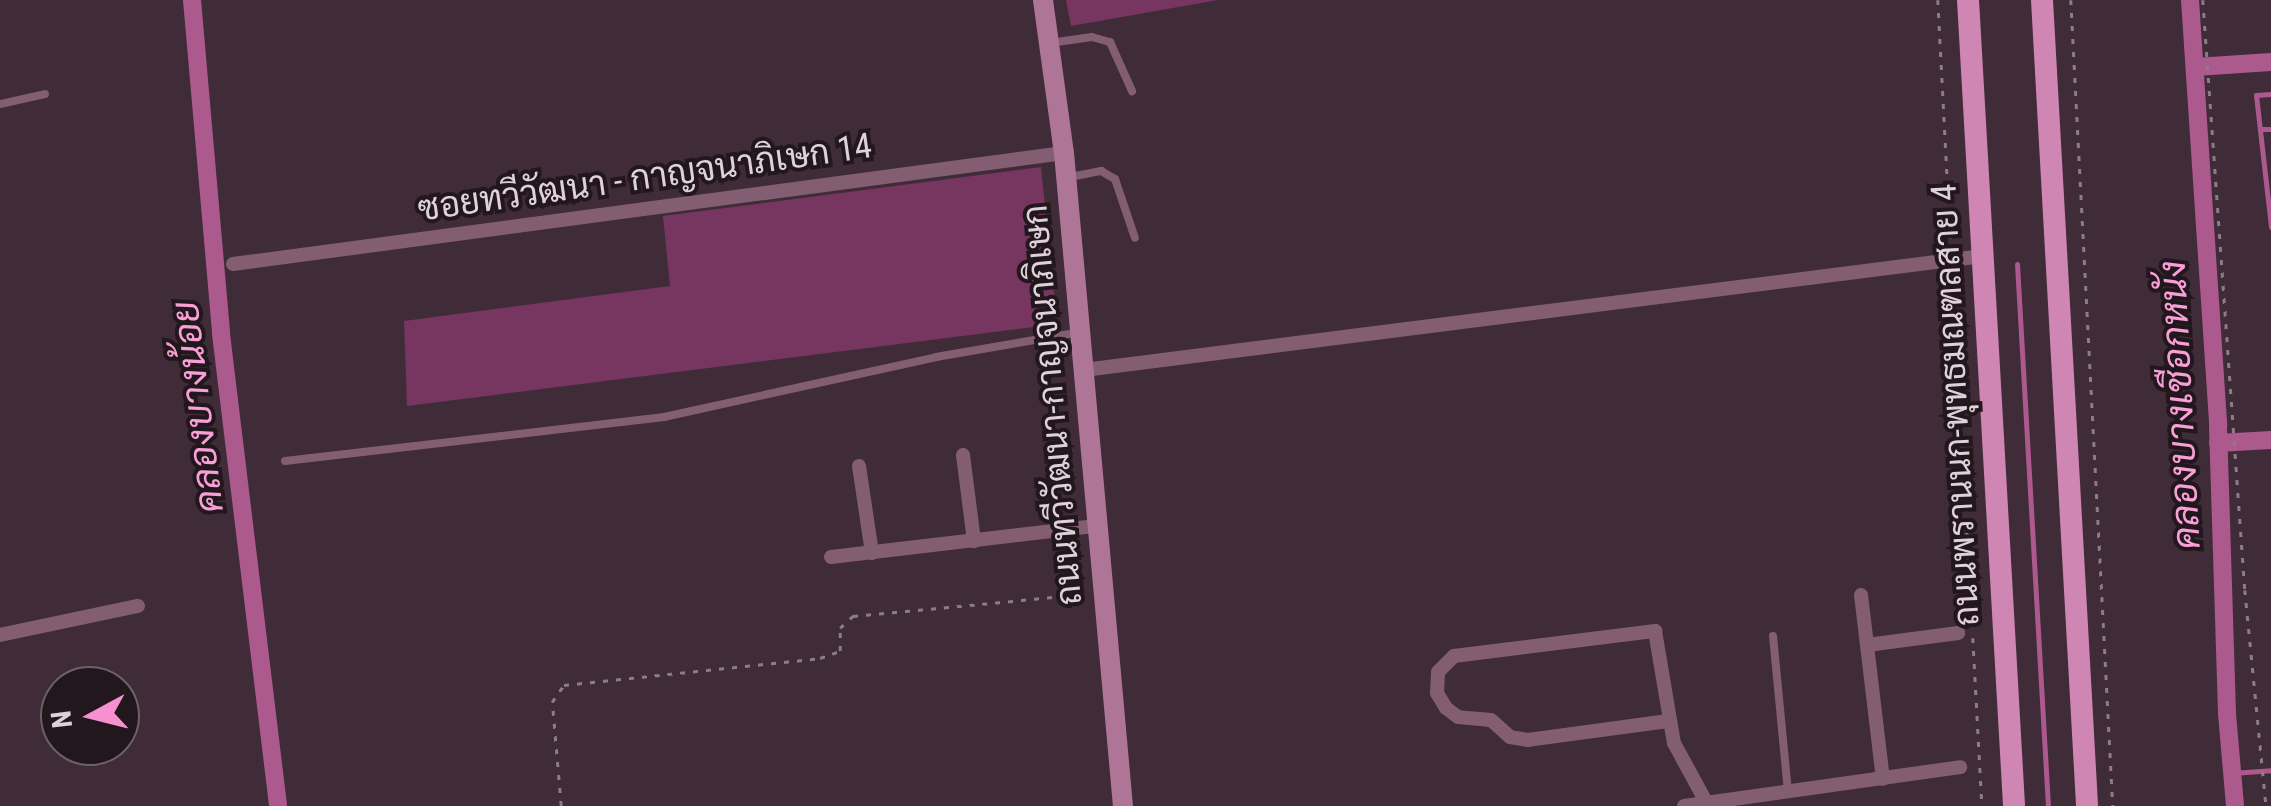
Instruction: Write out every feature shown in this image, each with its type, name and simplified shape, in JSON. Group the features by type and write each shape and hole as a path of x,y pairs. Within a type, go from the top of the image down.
{"main road":[{"name":"ถนนพรานนก-พุทธมณฑลสาย 4","path":"1968,0 2014,806"},
{"path":"2042,0 2087,806"}],"street":[{"name":"ถนนทวีวัฒนา-กาญจนาภิเษก","path":"1043,0 1064,153 1123,806"},
{"name":"ซอยทวีวัฒนา - กาญจนาภิเษก 14","path":"233,264 1064,153"},
{"path":"1084,370 1983,256"},
{"path":"963,455 974,540"},
{"path":"860,466 872,552"},
{"path":"832,557 1096,526"},
{"path":"1861,595 1883,779"},
{"path":"0,634 138,606"},
{"path":"1668,721 1528,740 1510,738 1490,720 1458,716 1446,708 1437,693 1438,672 1454,656 1655,631 1668,721 1681,762 1706,802"},
{"path":"1867,645 1958,633"},
{"path":"1684,806 1960,768"}],"lane":[{"path":"1050,43 1092,37 1110,42 1132,90"},
{"path":"0,104 45,94"},
{"path":"1066,178 1101,171 1115,179 1135,238"},
{"path":"285,460 664,417 936,357 1080,332"},
{"path":"1773,636 1788,792"}],"path":[{"path":"1938,0 1982,806"},
{"path":"2071,0 2113,806"},
{"path":"2203,0 2245,590 2266,806"},
{"path":"561,806 552,702 564,685 820,658 840,651 840,628 853,616 1101,592"}],"shaded area":[{"path":"1066,0 1218,0 1071,26"},
{"path":"1041,167 1057,324 407,406 404,321 670,286 663,216"}],"waterway":[{"name":"คลองบางน้อย","path":"192,0 221,334 278,806"},
{"name":"คลองบางเชือกหนัง","path":"2190,0 2218,426 2227,714 2235,806"},
{"path":"2196,67 2271,62"},
{"path":"2271,94 2256,95 2271,227"},
{"path":"2260,129 2271,129"},
{"path":"2017,264 2048,806"},
{"path":"2218,443 2271,440"},
{"path":"2232,773 2271,770"}]}
